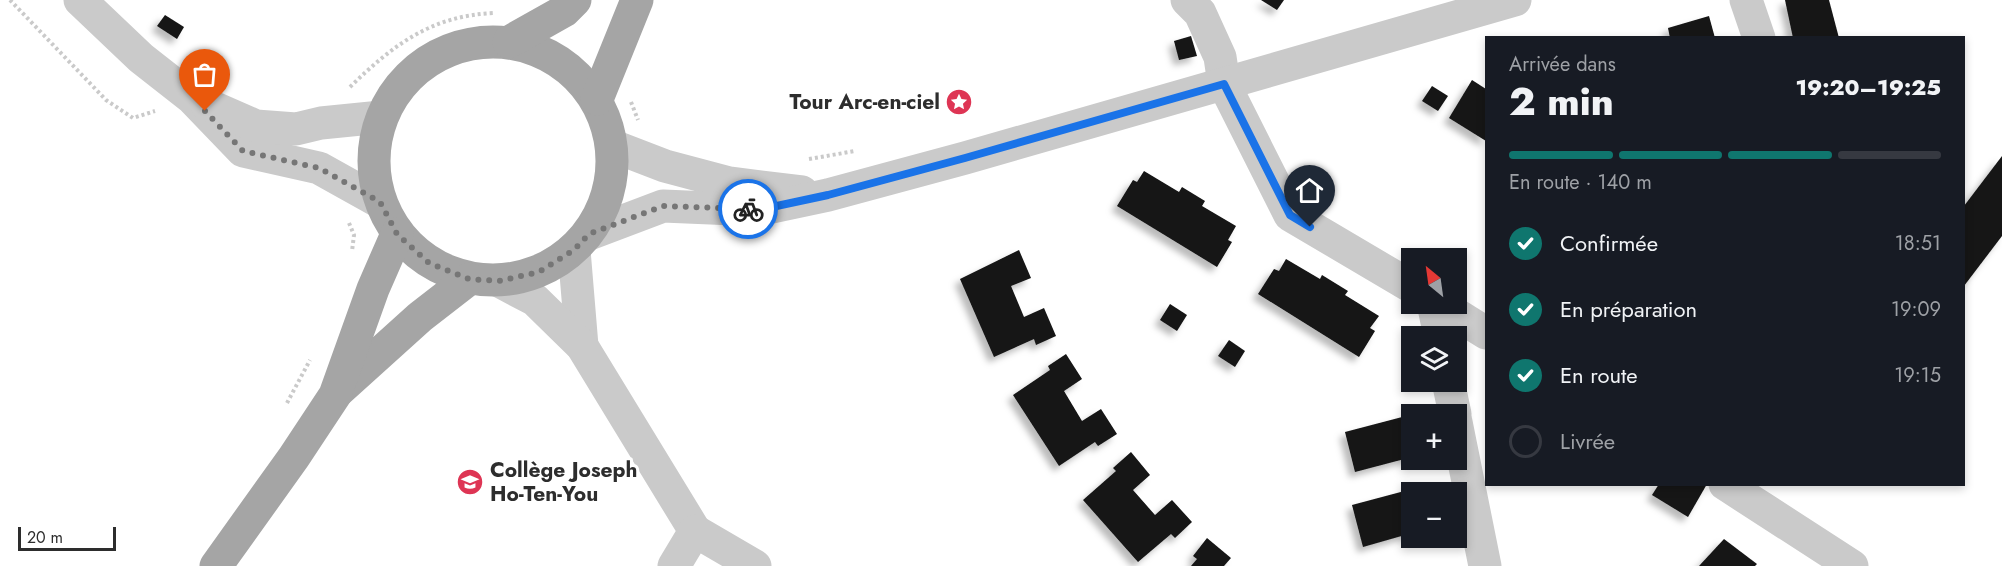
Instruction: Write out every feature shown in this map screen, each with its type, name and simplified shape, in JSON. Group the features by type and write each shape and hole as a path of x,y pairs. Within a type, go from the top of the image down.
{"main road":[{"path":"484,280 429,263 397,234 380,202 373,159 381,117 402,84 433,58 504,27 564,11 575,0"},
{"path":"597,99 637,0"},
{"path":"335,394 420,317 484,280 539,272 582,242 610,192 613,146 608,122 597,99 574,71 504,27"},
{"path":"216,566 294,457 335,394 373,289 397,234"}],"street":[{"path":"80,0 141,58 192,98 243,151 319,168 380,202"},
{"path":"1188,0 1200,13 1220,57 1224,84 1290,215 1401,281"},
{"path":"1746,0 1758,36"},
{"path":"582,346 582,242 663,206 758,210 828,195 1224,84 1506,1"},
{"path":"192,98 256,126 296,129 321,123 381,117"},
{"path":"613,146 665,166 729,183 828,195"},
{"path":"484,280 535,300 582,346 695,531 755,566"},
{"path":"1456,314 1485,332"},
{"path":"1466,470 1485,566"},
{"path":"1728,486 1852,566"},
{"path":"674,566 695,531"}],"path":[{"path":"10,0 106,100 133,118 192,98"},
{"path":"344,92 386,52 426,28 471,14 504,27"},
{"path":"348,219 354,235 352,255"},
{"path":"284,408 312,356"}],"building":[{"path":"1261,0 1284,0 1277,10"},
{"path":"1785,0 1829,0 1838,36 1793,36"},
{"path":"165,15 184,27 177,39 157,26"},
{"path":"1709,16 1714,36 1670,36 1668,28"},
{"path":"1191,36 1197,56 1179,60 1174,41"},
{"path":"1472,80 1485,88 1485,140 1449,118"},
{"path":"1432,86 1448,96 1438,111 1422,101"},
{"path":"2002,156 2002,236 1965,285 1965,205"},
{"path":"1144,171 1179,192 1182,187 1205,201 1202,206 1236,226 1228,240 1232,242 1217,267 1117,206 1133,180 1137,182"},
{"path":"1019,250 1031,278 1011,286 1024,317 1044,308 1056,336 1036,345 1034,339 994,357 960,279"},
{"path":"1286,259 1320,279 1322,275 1348,291 1345,295 1379,316 1370,328 1375,331 1359,357 1258,294 1274,269 1279,271"},
{"path":"1170,304 1187,315 1177,331 1160,320"},
{"path":"1229,340 1245,351 1235,367 1218,356"},
{"path":"1066,354 1082,379 1064,391 1082,421 1101,409 1117,434 1098,446 1095,442 1059,466 1013,395 1050,370 1048,366"},
{"path":"1401,417 1401,460 1355,472 1345,432"},
{"path":"1131,452 1150,475 1133,490 1155,515 1172,500 1192,522 1175,538 1171,534 1138,562 1083,500 1116,471 1113,468"},
{"path":"1658,486 1706,486 1688,517 1652,495"},
{"path":"1401,492 1401,536 1363,547 1352,505"},
{"path":"1207,538 1231,558 1224,566 1191,566 1197,559 1193,556"},
{"path":"1724,539 1757,564 1755,566 1699,566"}],"way so far":[{"path":"205,111 243,151 319,168 380,202 397,234 429,263 469,279 499,281 539,272 574,250 589,234 663,206 748,209"}],"place":[{"name":"Tour Arc-en-ciel","path":"959,102"},
{"name":"Collège Joseph Ho-Ten-You","path":"470,482"}],"route":[{"path":"748,209 758,210 828,195 1224,84 1290,215 1310,227"}]}
